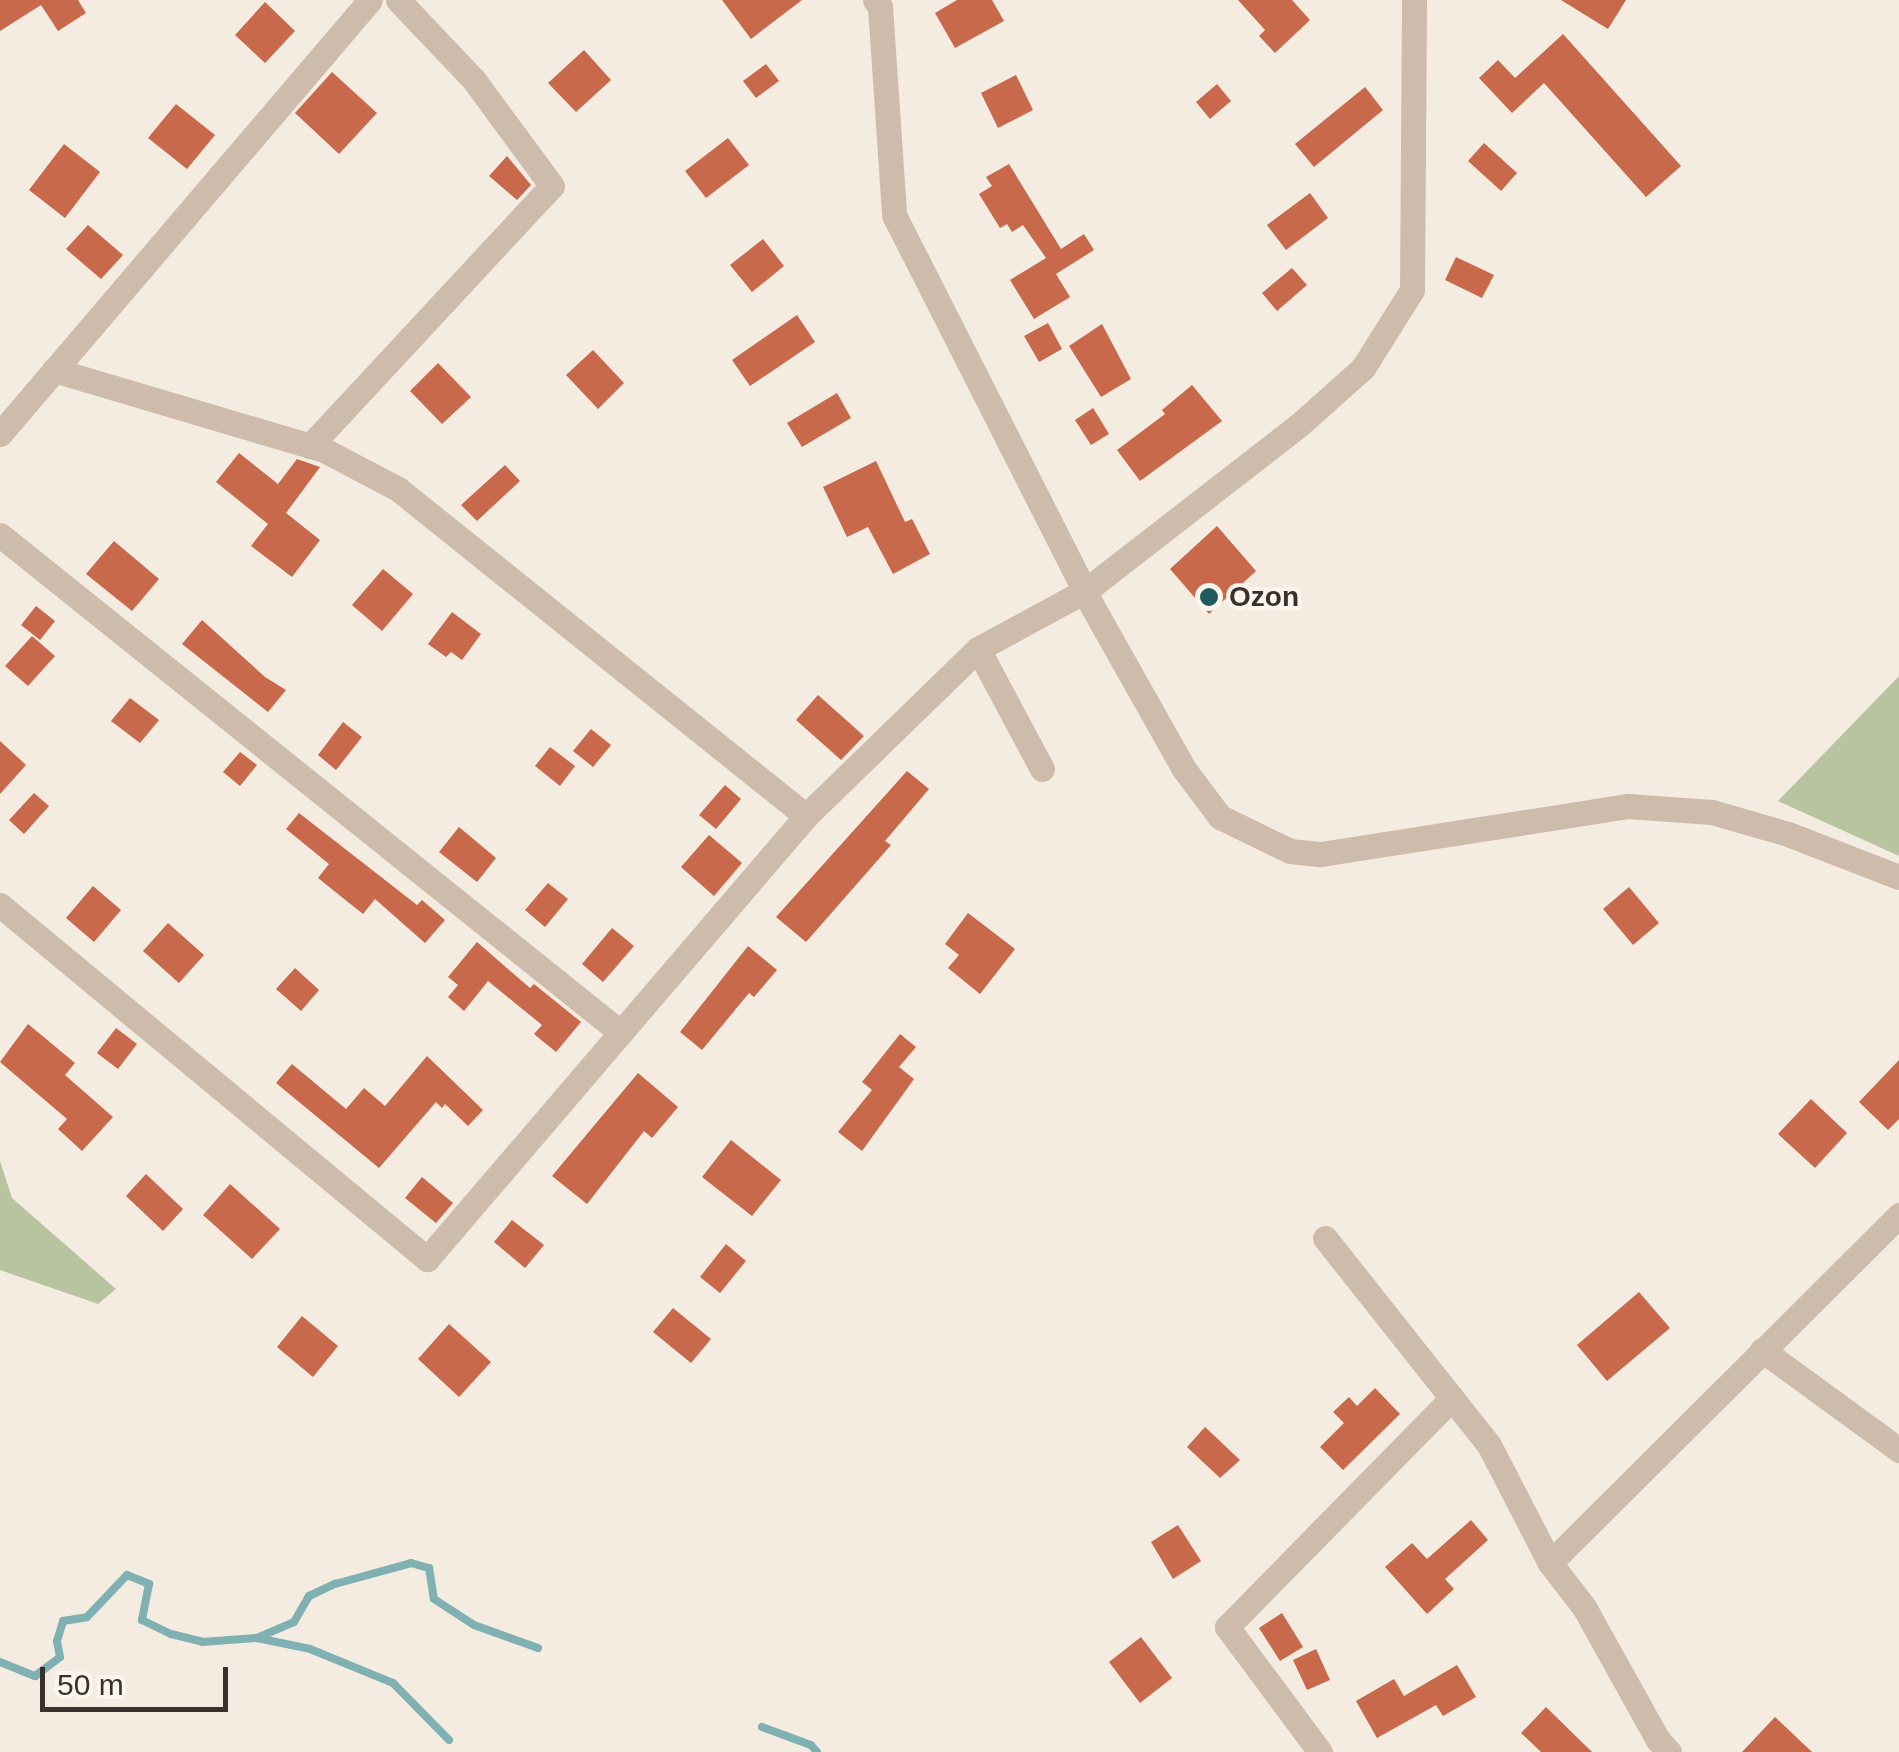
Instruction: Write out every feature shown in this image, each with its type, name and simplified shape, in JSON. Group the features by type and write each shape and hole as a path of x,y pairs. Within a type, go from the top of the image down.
{"street":[{"path":"0,434 370,0"},
{"path":"310,446 552,186 473,79 398,0"},
{"path":"875,0 880,7 894,215 1085,590 1184,769 1220,817 1290,852 1320,854 1628,806 1712,812 1788,834 1899,877"},
{"path":"0,905 427,1259 806,816 978,649 1085,590 1299,425 1363,368 1412,290 1414,0"},
{"path":"54,370 310,446 398,489 806,816"},
{"path":"0,535 620,1032"},
{"path":"978,649 1042,769"},
{"path":"1550,1563 1899,1216"},
{"path":"1325,1238 1489,1444 1550,1563 1584,1607 1658,1740 1669,1752"},
{"path":"1762,1350 1899,1450"},
{"path":"1320,1752 1227,1627 1452,1398"}],"green space":[{"path":"1899,676 1899,856 1778,801"},
{"path":"0,1161 12,1198 116,1289 98,1304 0,1270"}],"building":[{"path":"0,0 78,0 86,13 58,31 41,5 0,31"},
{"path":"722,0 802,0 751,39"},
{"path":"957,0 992,0 1004,21 955,48 935,13"},
{"path":"1238,0 1292,0 1310,20 1275,53 1259,36 1265,30"},
{"path":"1561,0 1626,0 1608,29"},
{"path":"265,2 295,31 265,63 235,35"},
{"path":"1563,34 1681,166 1646,197 1544,83 1512,113 1479,78 1498,60 1515,78"},
{"path":"584,50 611,80 576,112 548,83"},
{"path":"766,64 779,81 756,98 743,81"},
{"path":"332,72 377,113 339,154 295,113"},
{"path":"1016,75 1033,110 998,128 981,93"},
{"path":"1217,84 1231,101 1210,119 1196,102"},
{"path":"1365,87 1383,110 1314,167 1295,144"},
{"path":"176,104 215,135 187,169 148,138"},
{"path":"728,138 749,165 706,198 685,171"},
{"path":"1484,143 1517,173 1501,191 1468,161"},
{"path":"64,144 100,172 65,218 29,190"},
{"path":"507,156 531,185 517,200 489,176"},
{"path":"1009,164 1061,249 1084,234 1094,250 1056,274 1070,297 1034,319 1010,280 1046,258 1023,225 1012,232 1007,224 1000,228 979,194 992,186 986,177"},
{"path":"1310,193 1328,218 1286,250 1267,225"},
{"path":"88,225 123,255 101,279 66,249"},
{"path":"763,239 784,266 752,292 730,265"},
{"path":"1456,257 1494,275 1482,298 1445,280"},
{"path":"1292,268 1307,285 1277,311 1262,293"},
{"path":"797,315 815,342 750,386 732,360"},
{"path":"1048,323 1062,349 1039,362 1024,336"},
{"path":"1102,324 1131,379 1101,397 1069,346"},
{"path":"593,350 624,383 598,409 566,375"},
{"path":"438,363 471,397 442,424 410,391"},
{"path":"1192,385 1222,421 1140,481 1117,450 1165,414 1162,410"},
{"path":"837,393 851,418 802,447 787,423"},
{"path":"1093,408 1109,434 1091,445 1075,420"},
{"path":"239,453 278,484 297,459 320,467 286,513 320,540 292,577 251,546 268,524 216,482"},
{"path":"876,461 905,522 912,519 930,554 893,574 868,527 847,537 823,487"},
{"path":"505,465 520,481 477,521 461,505"},
{"path":"1217,526 1256,571 1209,614 1170,569"},
{"path":"114,541 159,579 132,611 86,574"},
{"path":"383,569 413,594 382,631 352,605"},
{"path":"36,606 55,621 40,640 21,625"},
{"path":"452,612 481,634 462,660 451,652 446,657 428,644"},
{"path":"202,620 265,677 286,690 268,712 182,644"},
{"path":"32,636 55,656 28,686 5,666"},
{"path":"818,695 864,736 841,760 796,720"},
{"path":"130,698 159,720 140,743 111,721"},
{"path":"343,722 362,737 336,770 318,755"},
{"path":"591,729 611,745 593,767 573,751"},
{"path":"0,741 26,765 0,794"},
{"path":"550,747 575,766 560,786 535,766"},
{"path":"240,752 257,765 240,786 223,772"},
{"path":"907,771 929,789 885,841 891,845 806,942 776,917"},
{"path":"725,785 741,799 716,829 699,815"},
{"path":"34,793 49,806 24,834 9,820"},
{"path":"299,813 417,905 422,900 445,920 425,943 375,899 363,914 318,878 329,864 286,829"},
{"path":"459,827 496,858 477,882 439,852"},
{"path":"709,835 742,863 714,896 681,867"},
{"path":"548,883 568,899 545,927 525,910"},
{"path":"93,886 121,910 94,942 66,918"},
{"path":"1629,887 1659,923 1633,945 1603,909"},
{"path":"968,913 1015,949 980,994 948,968 959,955 945,944"},
{"path":"168,923 204,955 179,983 143,951"},
{"path":"612,928 634,946 603,982 582,964"},
{"path":"477,942 530,988 534,984 581,1022 556,1052 534,1034 542,1025 488,981 464,1011 448,997 458,985 448,977"},
{"path":"748,946 777,970 754,997 749,993 702,1050 680,1032"},
{"path":"295,968 319,990 301,1011 276,989"},
{"path":"28,1024 75,1063 65,1075 113,1117 82,1151 58,1129 67,1119 0,1062"},
{"path":"116,1028 137,1044 118,1069 97,1053"},
{"path":"900,1034 916,1047 899,1067 914,1079 862,1151 838,1132 872,1090 862,1082"},
{"path":"427,1056 483,1110 468,1126 445,1104 442,1108 436,1102 379,1168 276,1083 292,1064 346,1109 364,1088 385,1106"},
{"path":"1899,1060 1899,1119 1888,1130 1859,1102"},
{"path":"638,1073 678,1107 652,1138 644,1131 587,1204 552,1176"},
{"path":"1811,1099 1847,1133 1815,1168 1778,1134"},
{"path":"731,1140 781,1180 752,1216 702,1177"},
{"path":"146,1174 183,1209 163,1231 126,1196"},
{"path":"422,1177 453,1203 436,1223 405,1198"},
{"path":"230,1184 280,1229 252,1259 203,1215"},
{"path":"512,1220 544,1245 525,1268 494,1242"},
{"path":"726,1244 746,1261 720,1293 700,1277"},
{"path":"1639,1292 1670,1328 1607,1381 1577,1345"},
{"path":"673,1308 711,1339 691,1363 653,1332"},
{"path":"302,1316 338,1346 313,1377 277,1347"},
{"path":"449,1324 491,1362 459,1397 418,1359"},
{"path":"1375,1388 1400,1414 1343,1470 1320,1447 1344,1423 1333,1412 1349,1397 1357,1406"},
{"path":"1205,1427 1240,1460 1220,1478 1187,1447"},
{"path":"1471,1520 1488,1540 1445,1579 1454,1589 1427,1614 1385,1567 1412,1543 1427,1559"},
{"path":"1178,1525 1201,1561 1173,1579 1151,1542"},
{"path":"1282,1613 1303,1647 1280,1661 1259,1628"},
{"path":"1141,1637 1172,1678 1140,1703 1109,1662"},
{"path":"1316,1649 1330,1680 1307,1690 1293,1660"},
{"path":"1457,1665 1476,1697 1443,1716 1436,1705 1377,1738 1356,1701 1394,1679 1404,1696"},
{"path":"1546,1707 1592,1752 1541,1752 1521,1733"},
{"path":"1775,1717 1812,1752 1742,1752"}],"waterway":[{"path":"0,1662 35,1676 60,1657 57,1641 63,1621 87,1617 127,1575 149,1584 142,1620 171,1634 202,1642 257,1638 294,1622 309,1596 335,1584 411,1563 429,1568 434,1599 474,1625 538,1648"},
{"path":"257,1638 310,1649 393,1683 449,1740"},
{"path":"762,1727 811,1745 817,1752"}],"place":[{"name":"Ozon","path":"1209,597"}]}
